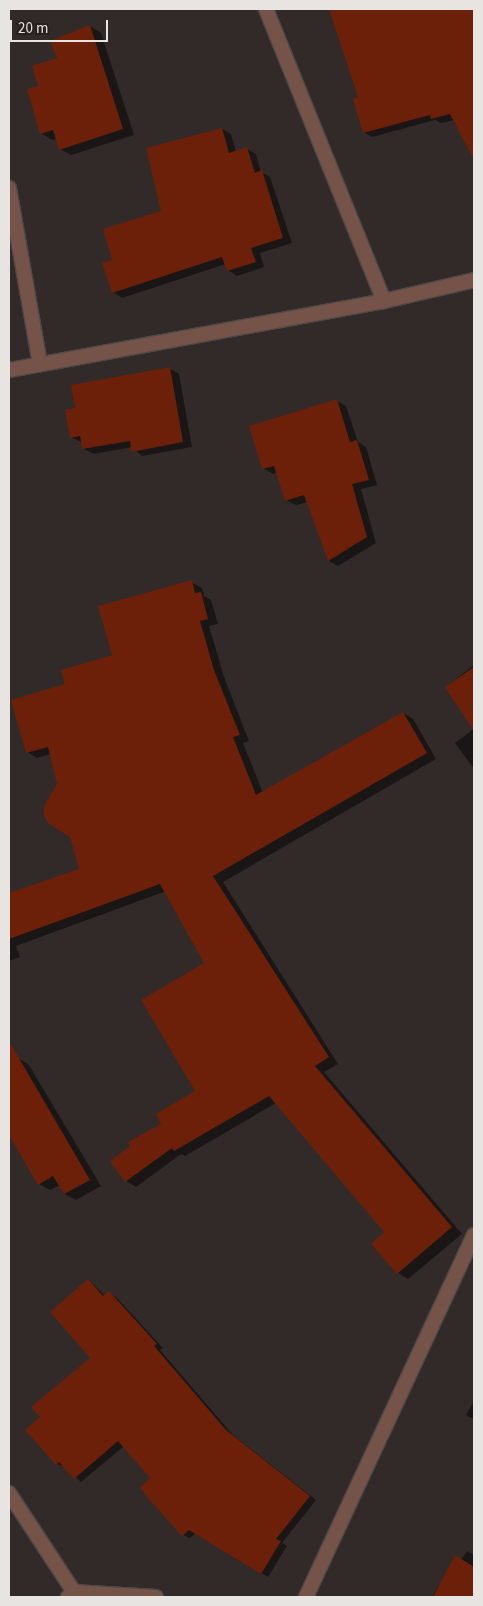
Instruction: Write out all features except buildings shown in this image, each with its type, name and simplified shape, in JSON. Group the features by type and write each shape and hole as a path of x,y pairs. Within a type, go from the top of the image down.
{"street":[{"path":"266,9 384,301"},
{"path":"9,188 40,364"},
{"path":"9,370 384,301 474,280"},
{"path":"306,1597 474,1235"},
{"path":"9,1493 71,1594 156,1597"}]}
